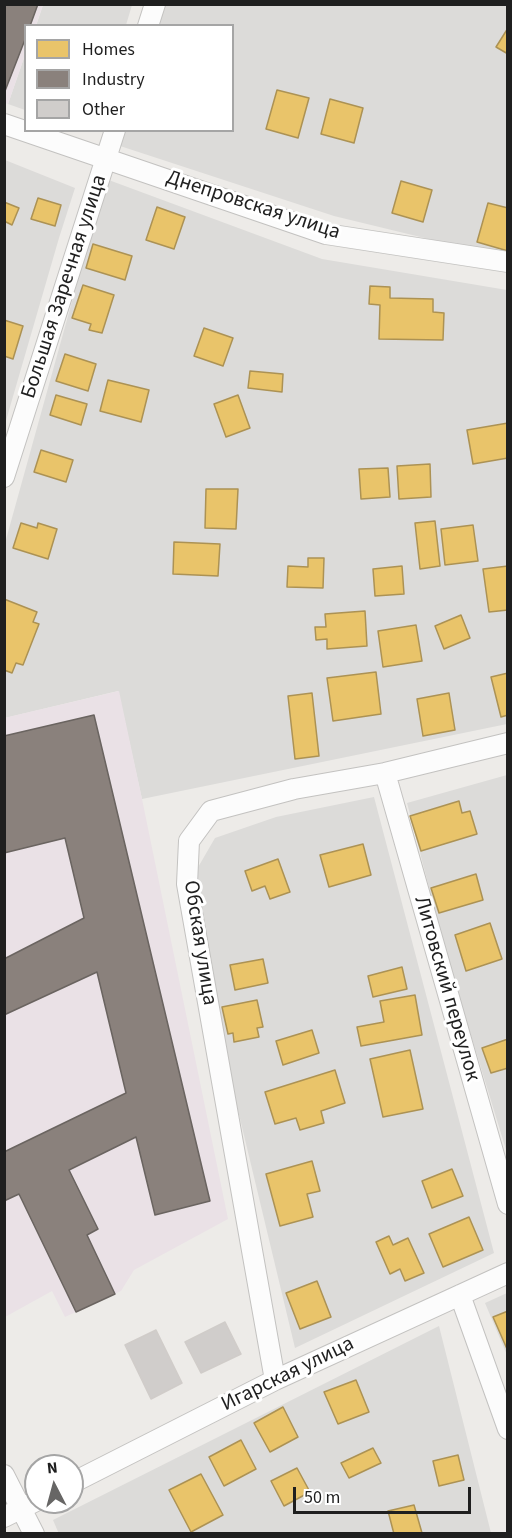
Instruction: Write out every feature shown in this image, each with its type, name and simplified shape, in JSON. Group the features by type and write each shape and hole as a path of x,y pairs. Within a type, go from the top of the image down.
{"street":[{"path":"149,24 155,4"},
{"name":"Днепровская улица","path":"4,124 24,131"},
{"name":"Днепровская улица","path":"28,132 326,234 507,262"},
{"name":"Большая Заречная улица","path":"4,477 114,132"},
{"name":"Обская улица","path":"275,1380 187,884 189,841 212,811 294,789 385,773 507,743"},
{"name":"Литовский переулок","path":"385,773 507,1204"},
{"name":"Игарская улица","path":"84,1477 275,1380 507,1273"},
{"path":"460,1295 507,1429"},
{"path":"4,1474 34,1533"}],"shaded area":[{"path":"5,5 43,5 36,24 24,24 24,58 8,104 5,103"},
{"path":"43,5 132,5 126,24 37,24"},
{"path":"160,5 507,5 507,258 334,216 114,144 118,132 234,132 234,24 153,24"},
{"path":"24,58 24,110 8,104"},
{"path":"5,160 75,188 5,424"},
{"path":"106,179 322,259 507,290 507,724 142,799 118,691 5,718 5,543"},
{"path":"119,691 228,1219 134,1270 121,1291 65,1317 52,1291 5,1317 4,718"},
{"path":"507,775 507,1153 448,960 407,803"},
{"path":"374,797 494,1253 295,1348 236,1102 201,912 197,869 215,838 276,817"},
{"path":"507,1293 507,1355 485,1303"},
{"path":"439,1326 491,1533 59,1534 53,1520 65,1514 84,1514 84,1504"}],"building: Homes":[{"path":"508,28 508,54 496,47"},
{"path":"277,90 309,98 298,138 266,129"},
{"path":"330,99 363,108 354,143 321,134"},
{"path":"401,181 432,190 423,222 392,213"},
{"path":"38,198 61,205 55,226 31,219"},
{"path":"4,202 19,208 12,225 4,221"},
{"path":"488,203 508,208 508,251 477,242"},
{"path":"157,207 185,217 174,249 146,240"},
{"path":"93,244 132,256 125,280 86,268"},
{"path":"83,285 114,295 102,333 89,330 91,324 72,318"},
{"path":"370,286 390,287 390,298 433,299 433,312 444,313 443,340 379,339 380,305 369,304"},
{"path":"4,320 23,326 13,359 4,356"},
{"path":"204,328 233,338 223,366 194,356"},
{"path":"65,354 96,364 88,391 56,381"},
{"path":"250,371 283,374 282,392 248,388"},
{"path":"108,380 149,390 141,422 100,411"},
{"path":"56,395 87,404 81,425 50,415"},
{"path":"238,395 250,428 226,437 214,404"},
{"path":"508,423 508,458 473,464 467,430"},
{"path":"41,450 73,460 66,482 34,472"},
{"path":"430,464 431,497 399,499 397,466"},
{"path":"388,468 390,497 361,499 359,469"},
{"path":"206,489 238,489 236,529 205,528"},
{"path":"435,521 440,566 420,569 415,523"},
{"path":"21,523 37,528 38,523 57,529 48,559 13,548"},
{"path":"473,525 478,561 445,565 441,529"},
{"path":"174,542 220,544 218,576 173,574"},
{"path":"308,558 324,558 323,588 287,587 288,566 308,567"},
{"path":"402,566 404,594 375,596 373,569"},
{"path":"508,566 508,610 489,612 483,569"},
{"path":"4,599 37,612 33,622 39,624 23,665 16,663 12,673 4,670"},
{"path":"365,611 367,646 327,649 327,639 316,640 315,627 326,627 325,614"},
{"path":"461,615 470,638 444,649 435,626"},
{"path":"416,625 422,661 383,667 378,631"},
{"path":"376,672 381,714 333,721 327,678"},
{"path":"508,673 508,715 501,717 491,677"},
{"path":"312,693 319,756 295,759 288,696"},
{"path":"449,693 455,730 423,736 417,699"},
{"path":"459,801 462,813 470,811 477,834 421,851 410,816"},
{"path":"363,844 371,875 329,887 320,855"},
{"path":"278,859 290,892 270,899 265,886 252,891 245,871"},
{"path":"476,874 483,900 439,913 431,888"},
{"path":"490,923 502,959 466,971 455,935"},
{"path":"263,959 268,983 235,990 230,965"},
{"path":"402,967 407,989 373,997 368,976"},
{"path":"415,995 422,1035 361,1046 357,1027 384,1022 380,1001"},
{"path":"257,1000 263,1027 257,1028 259,1037 234,1042 233,1033 228,1034 222,1007"},
{"path":"312,1030 319,1053 283,1065 276,1041"},
{"path":"508,1039 508,1068 491,1073 482,1048"},
{"path":"410,1050 423,1109 383,1117 370,1059"},
{"path":"335,1070 345,1103 321,1111 324,1123 300,1130 296,1118 275,1124 265,1092"},
{"path":"312,1161 320,1191 307,1194 313,1217 280,1226 266,1174"},
{"path":"452,1169 463,1196 432,1208 422,1181"},
{"path":"469,1217 483,1250 443,1267 429,1234"},
{"path":"389,1236 393,1245 408,1238 424,1273 405,1281 400,1269 390,1274 376,1242"},
{"path":"317,1281 331,1317 300,1329 286,1293"},
{"path":"508,1311 508,1349 507,1349 493,1317"},
{"path":"356,1380 369,1412 338,1424 324,1392"},
{"path":"283,1407 298,1437 270,1452 254,1423"},
{"path":"241,1440 256,1469 224,1486 209,1457"},
{"path":"373,1448 381,1463 349,1478 341,1463"},
{"path":"458,1455 464,1480 439,1486 433,1461"},
{"path":"297,1468 310,1492 284,1506 271,1481"},
{"path":"201,1474 223,1515 191,1532 169,1490"},
{"path":"414,1505 422,1533 394,1534 388,1511"}],"building: Industry":[{"path":"4,4 38,4 31,24 24,24 24,42 5,91"},
{"path":"94,715 210,1201 155,1215 136,1137 69,1170 98,1229 87,1235 115,1294 76,1312 19,1194 4,1201 4,1152 126,1093 97,972 4,1015 4,959 84,918 65,838 4,853 4,736"}],"building: Other":[{"path":"225,1322 241,1354 201,1373 185,1342"},
{"path":"156,1330 182,1383 151,1399 125,1345"}]}
